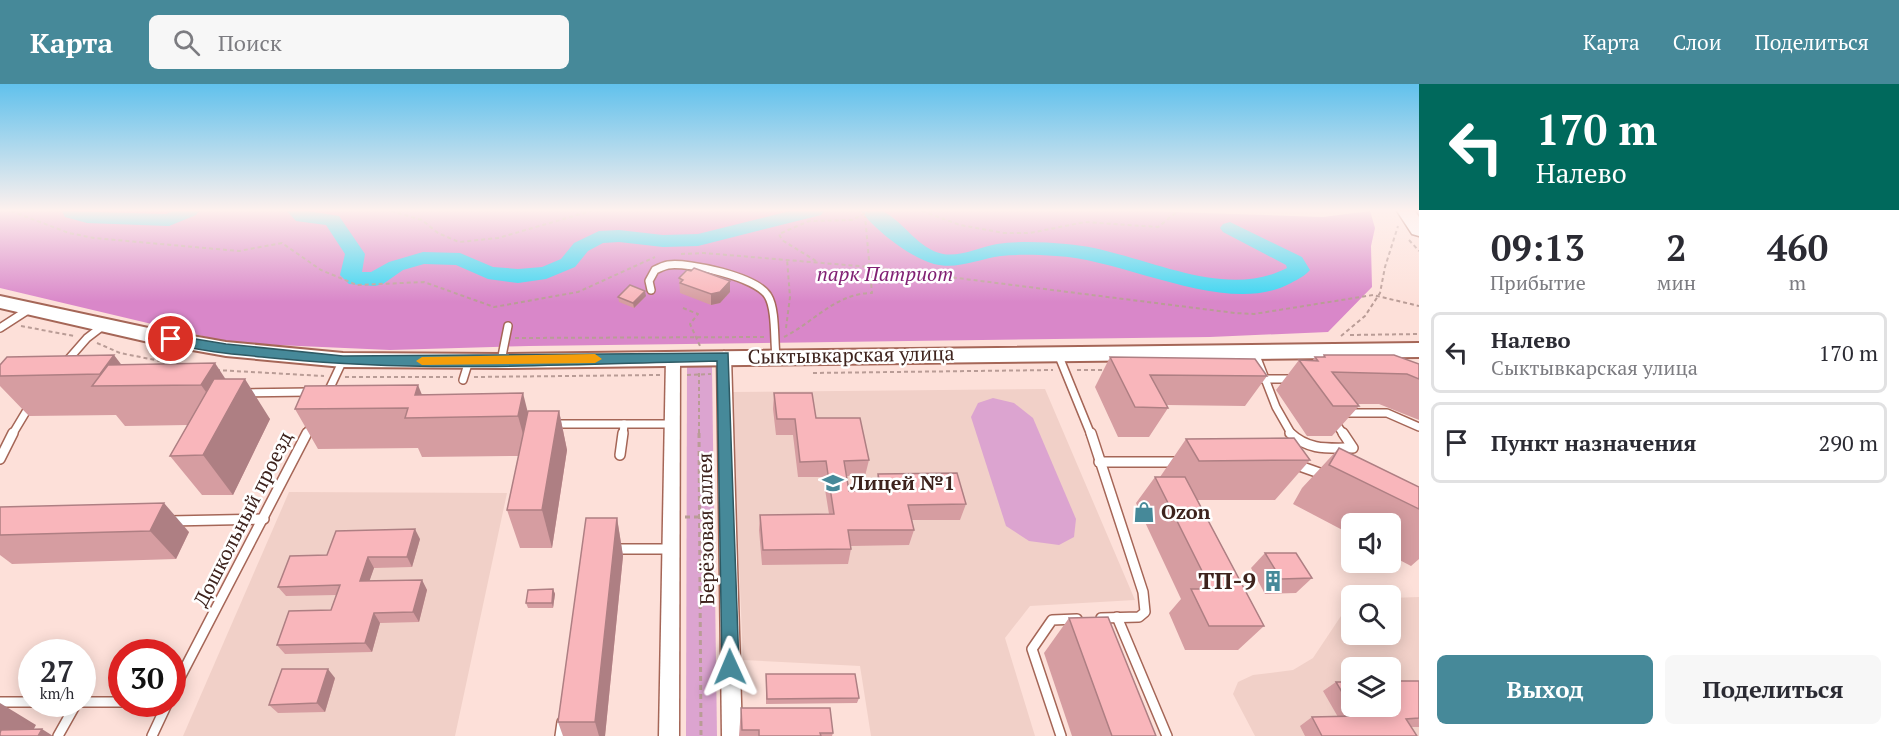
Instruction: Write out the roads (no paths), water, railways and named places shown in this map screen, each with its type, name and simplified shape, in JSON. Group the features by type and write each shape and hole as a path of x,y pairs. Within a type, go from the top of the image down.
{"street":[{"name":"Сыктывкарская улица","path":"0,302 226,349 343,360 501,361 673,357 697,346 724,356 775,346 1058,354 1419,350"},
{"name":"Берёзовая аллея","path":"724,356 732,736"},
{"name":"Берёзовая аллея","path":"669,736 673,357"}],"lane":[{"path":"651,290 649,281 654,270 668,265 693,267 758,286 768,295 775,346"},
{"path":"0,328 31,308"},
{"path":"63,365 87,338 104,325"},
{"path":"501,361 508,326"},
{"path":"1255,353 1264,368 1271,398 1294,438 1309,447 1353,448 1328,412 1387,413 1419,427"},
{"path":"1058,354 1088,422 1146,605 1145,612 1139,616 1095,618"},
{"path":"237,393 326,396 343,360"},
{"path":"463,380 468,367"},
{"path":"1244,379 1300,379"},
{"path":"0,459 20,418 34,400"},
{"name":"Дошкольный проезд","path":"186,667 316,416"},
{"path":"543,424 672,424"},
{"path":"620,455 624,424"},
{"path":"1100,462 1190,462"},
{"path":"1286,464 1295,464 1336,479"},
{"path":"161,521 264,519"},
{"path":"605,549 671,549"},
{"path":"1117,617 1167,736"},
{"path":"1061,736 1032,649 1052,620 1084,619"},
{"path":"0,702 18,702"},
{"path":"560,736 563,712"},
{"path":"58,736 69,717"},
{"path":"152,736 161,717"}],"waterway":[{"path":"346,241 355,254 351,275 357,279 375,279 396,266 423,258 460,259 488,273 518,276 546,273 568,263 581,247 591,241"},
{"path":"907,241 929,256 946,260 1009,249 1083,252 1194,281 1223,286 1250,287 1276,282 1299,270 1295,261 1256,241"}],"place":[{"name":"Лицей №1","path":"833,483"},
{"name":"Ozon","path":"1144,512"},
{"name":"ТП-9","path":"1273,581"}],"park label":[{"name":"парк Патриот","path":"885,274"}]}
